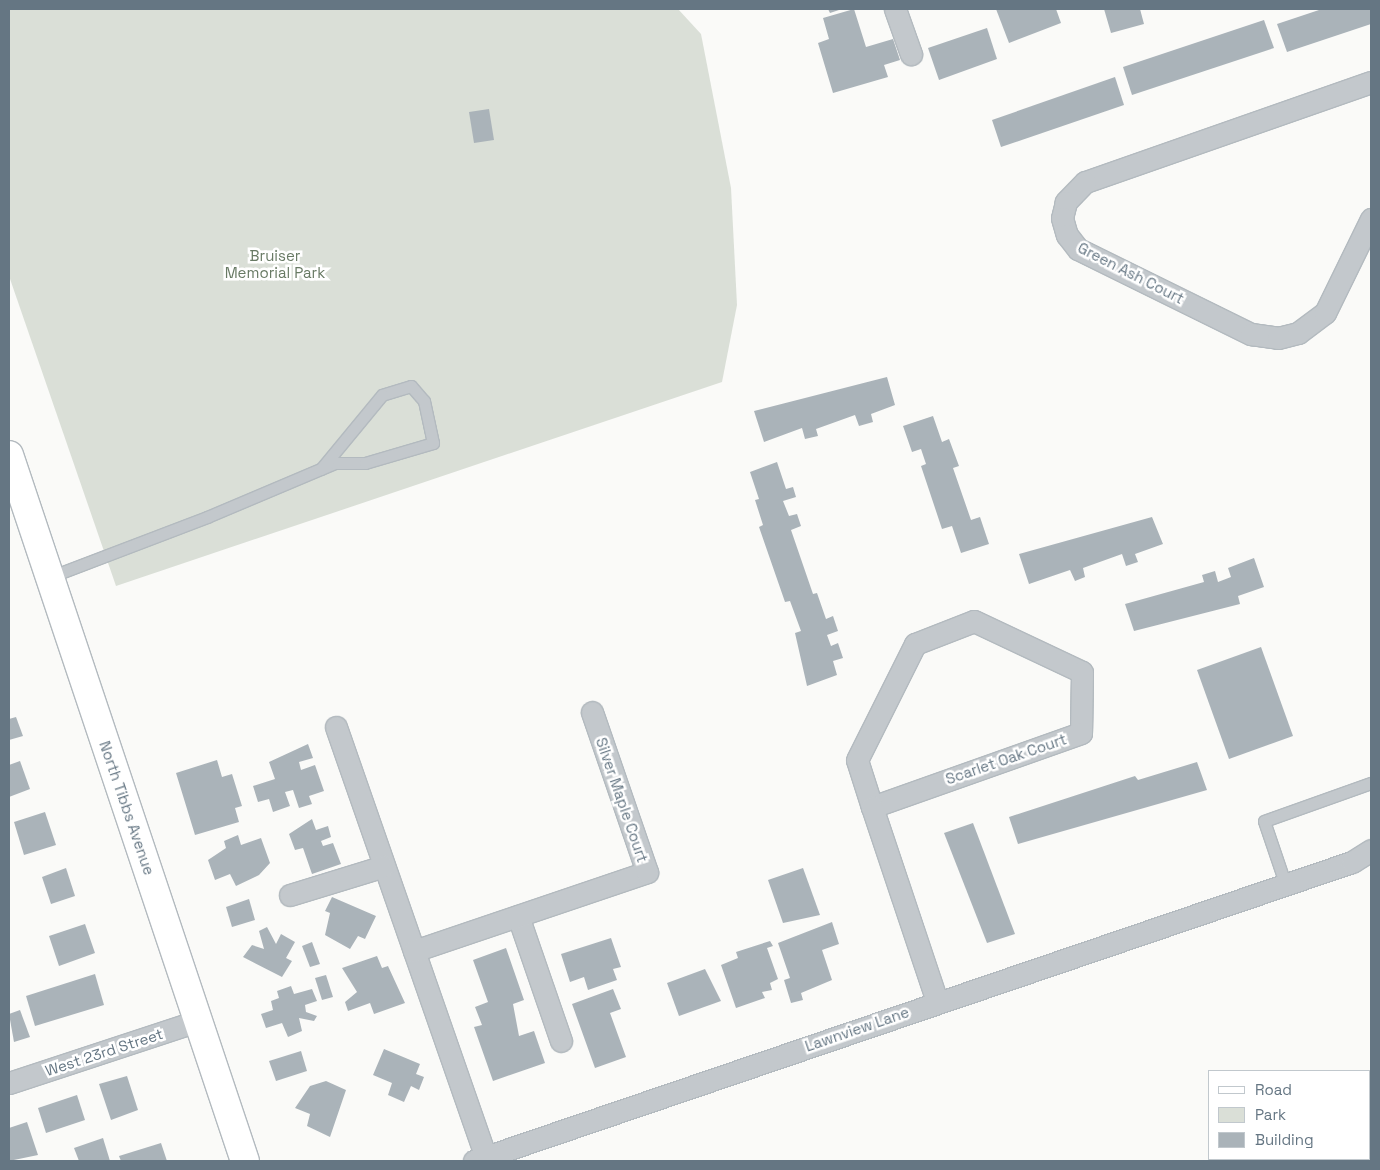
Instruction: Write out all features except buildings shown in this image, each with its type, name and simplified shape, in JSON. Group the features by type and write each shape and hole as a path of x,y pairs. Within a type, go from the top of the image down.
{"street":[{"path":"895,9 911,54"},
{"name":"Green Ash Court","path":"1371,82 1084,182 1066,202 1062,218 1067,235 1078,249 1251,334 1278,338 1298,333 1325,313 1371,219"},
{"name":"North Tibbs Avenue","path":"9,455 245,1161"},
{"name":"Scarlet Oak Court","path":"872,807 1081,733 1082,672 974,621 915,644 857,760 872,807 937,1001"},
{"name":"Silver Maple Court","path":"414,951 647,872 592,712"},
{"path":"336,727 414,951 480,1159"},
{"name":"Lawnview Lane","path":"480,1159 1285,883 1370,851"},
{"path":"290,896 384,866"},
{"path":"518,916 560,1041"},
{"name":"West 23rd Street","path":"9,1083 198,1021"}],"lane":[{"path":"50,578 321,469 395,456 433,443 424,401 411,386 382,396 321,469"},
{"path":"1285,883 1264,821 1371,783"}],"green space":[{"name":"Bruiser Memorial Park","path":"9,9 678,9 701,34 731,188 737,305 722,382 116,586 9,276"}]}
